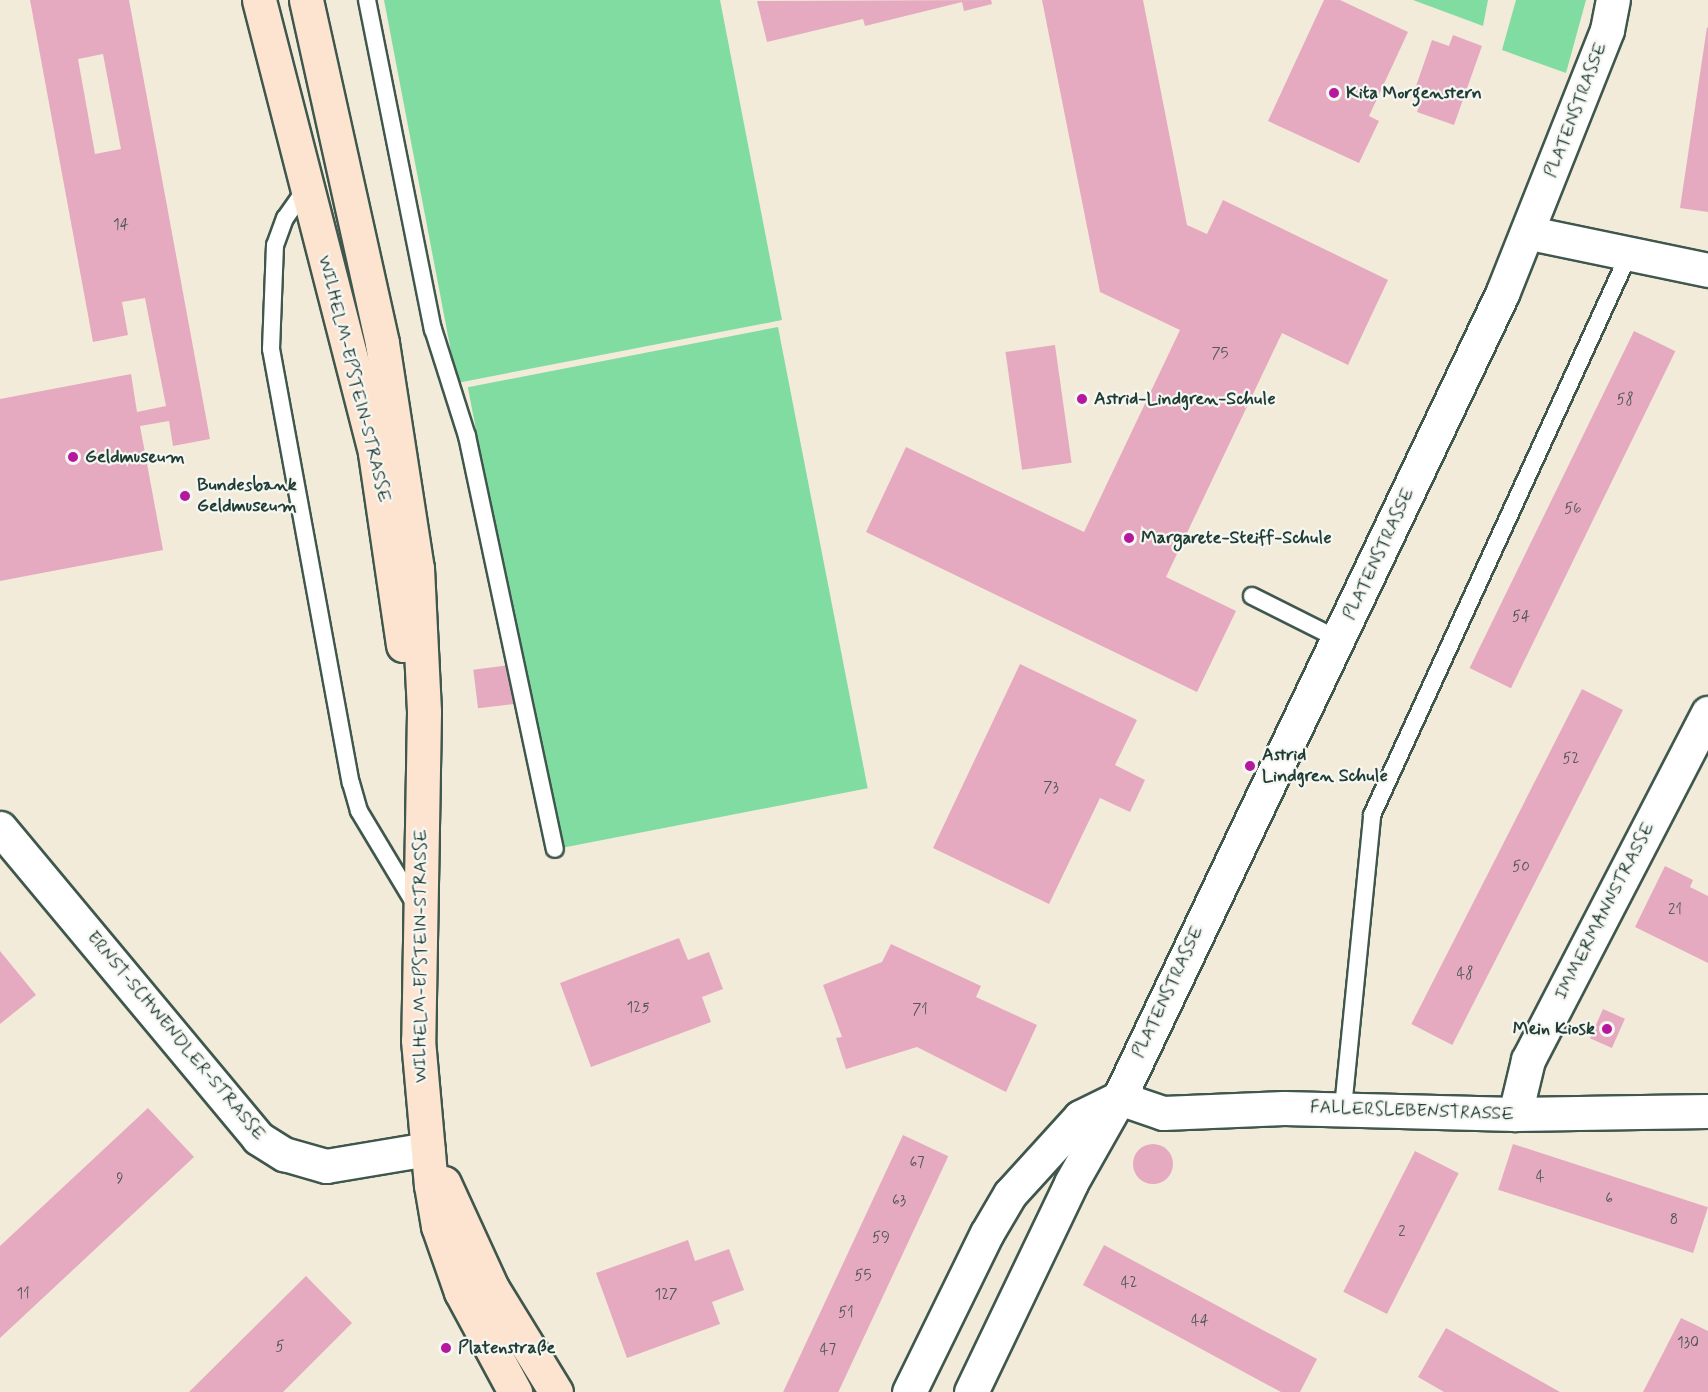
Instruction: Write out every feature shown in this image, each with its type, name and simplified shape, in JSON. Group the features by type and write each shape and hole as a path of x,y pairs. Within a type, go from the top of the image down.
{"main road":[{"name":"WILHELM-EPSTEIN-STRASSE","path":"259,0 377,463 421,762"},
{"name":"WILHELM-EPSTEIN-STRASSE","path":"306,0 382,343 410,508 422,625 418,1040 428,1149"},
{"path":"428,1149 438,1226 445,1248 461,1292 514,1392"},
{"path":"428,1149 492,1288 556,1392"}],"street":[{"name":"PLATENSTRASSE","path":"971,1392 1071,1183 1119,1098 1530,233 1607,30 1613,0"},
{"path":"1530,233 1628,256 1708,270"},
{"name":"IMMERMANNSTRASSE","path":"1515,1114 1527,1060 1708,713"},
{"name":"ERNST-SCHWENDLER-STRASSE","path":"0,828 258,1138 284,1154 326,1166 428,1149"},
{"path":"909,1392 987,1233 1010,1194 1080,1117 1119,1098"},
{"name":"FALLERSLEBENSTRASSE","path":"1119,1098 1162,1113 1343,1108 1515,1114 1708,1111"}],"lane":[{"path":"367,0 433,329 467,436 555,849"},
{"path":"307,187 285,218 275,245 271,349 351,783 359,811 418,909"},
{"path":"1343,1108 1372,815 1628,256"},
{"path":"1251,596 1338,639"}],"green space":[{"path":"384,0 720,0 782,320 457,383"},
{"path":"1413,0 1488,0 1483,26"},
{"path":"1516,0 1586,0 1566,73 1502,50"},
{"path":"778,327 868,788 557,849 468,387"}],"building":[{"path":"30,0 129,0 210,439 173,446 169,421 140,426 163,550 0,581 0,399 131,374 137,412 166,406 145,298 122,302 128,335 93,342","holes":["103,54 121,149 95,154 78,59"]},
{"path":"991,0 992,4 964,11 962,2 865,26 863,19 767,42 757,1"},
{"path":"1042,0 1143,0 1187,225 1207,234 1223,200 1388,280 1348,365 1282,333 1166,577 1236,611 1197,692 866,532 906,447 1084,532 1180,330 1100,292"},
{"path":"1324,0 1340,0 1408,32 1369,116 1379,121 1359,163 1268,121"},
{"path":"1708,28 1708,212 1680,208"},
{"path":"1453,35 1482,46 1454,125 1417,112 1423,95 1414,92 1432,40 1449,46"},
{"path":"1634,331 1675,351 1511,688 1470,668"},
{"path":"1055,345 1072,463 1022,470 1005,352"},
{"path":"1020,664 1137,720 1115,765 1145,780 1130,812 1100,798 1049,904 933,848"},
{"path":"511,665 516,704 478,708 473,670"},
{"path":"1582,689 1623,710 1452,1045 1411,1024"},
{"path":"1665,866 1693,880 1690,887 1708,896 1708,963 1635,927"},
{"path":"679,938 688,960 709,952 723,989 702,997 711,1022 591,1067 560,983"},
{"path":"891,944 981,986 976,997 1037,1025 1006,1092 917,1047 846,1069 836,1038 842,1037 823,985 882,962"},
{"path":"0,951 36,995 0,1024"},
{"name":"Mein Kiosk","path":"1603,1009 1625,1019 1612,1048 1590,1038"},
{"path":"148,1108 194,1157 0,1338 0,1246"},
{"path":"903,1135 948,1156 838,1392 783,1392"},
{"path":"1153,1144 1167,1150 1173,1164 1167,1178 1153,1184 1139,1178 1133,1164 1139,1150"},
{"path":"1513,1144 1708,1207 1693,1253 1498,1190"},
{"path":"1415,1151 1459,1173 1387,1314 1343,1292"},
{"path":"688,1240 695,1261 729,1249 744,1290 712,1302 720,1324 627,1358 596,1273"},
{"path":"1104,1245 1317,1359 1300,1392 1281,1392 1083,1285"},
{"path":"306,1276 352,1323 283,1392 189,1392"},
{"path":"1681,1318 1708,1331 1708,1392 1643,1392"},
{"path":"1446,1328 1560,1392 1444,1392 1418,1377"}],"place":[{"name":"Kita Morgenstern","path":"1334,93"},
{"name":"Astrid-Lindgren-Schule","path":"1082,399"},
{"name":"Geldmuseum","path":"73,457"},
{"name":"Bundesbank Geldmuseum","path":"185,496"},
{"name":"Margarete-Steiff-Schule","path":"1129,538"},
{"name":"Astrid Lindgren Schule","path":"1250,766"},
{"name":"Mein Kiosk","path":"1607,1029"},
{"name":"Platenstraße","path":"446,1348"}]}
